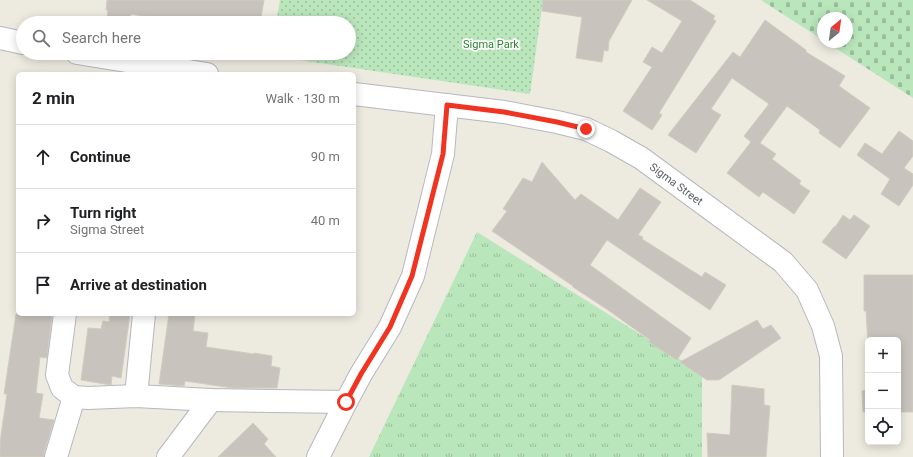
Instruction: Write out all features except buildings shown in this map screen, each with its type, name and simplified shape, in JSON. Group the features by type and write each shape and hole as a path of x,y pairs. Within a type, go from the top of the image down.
{"street":[{"path":"0,38 16,41"},
{"path":"120,60 195,72"},
{"name":"Sigma Street","path":"356,94 504,112 586,129 641,158 783,262 807,290 822,326 831,356 832,457"},
{"path":"318,457 361,374 390,327 412,276 443,154 447,105"},
{"path":"65,316 57,376 62,388 74,397 88,398 136,396 211,400 346,402"},
{"path":"136,396 144,316"},
{"path":"56,457 74,397"},
{"path":"168,457 211,400"}],"green space":[{"name":"Sigma Park","path":"280,0 543,0 530,94 299,60 356,60 356,16 277,16"},
{"path":"761,0 913,0 913,98 835,48 853,48 853,12 817,12 817,36"},
{"path":"477,232 702,373 702,457 369,457"}],"route":[{"path":"346,402 361,374 390,327 412,276 443,154 447,105 504,112 586,129"}]}
